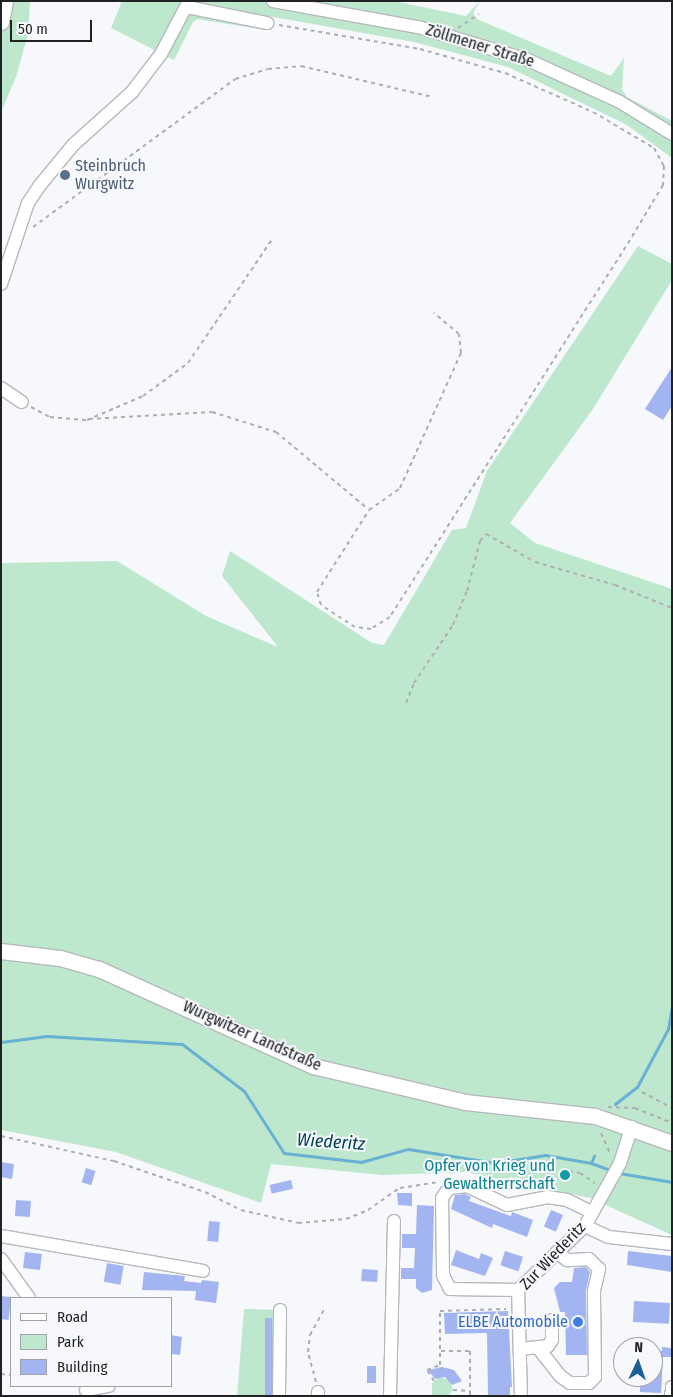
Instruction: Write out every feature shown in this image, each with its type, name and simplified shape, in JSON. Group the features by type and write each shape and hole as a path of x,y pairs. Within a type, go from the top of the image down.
{"main road":[{"path":"1,22 5,1"},
{"name":"Wurgwitzer Landstraße","path":"1,950 60,958 99,969 314,1066 424,1094 507,1109 595,1116 632,1127 672,1143"}],"street":[{"name":"Zöllmener Straße","path":"273,1 453,36 528,60 581,82 672,134"},
{"path":"1,284 24,217 89,130 132,92 161,54 188,4 267,23"},
{"path":"1,388 22,402"},
{"name":"Zur Wiederitz","path":"521,1396 518,1290 584,1226 609,1182 616,1161 632,1127"},
{"path":"518,1290 450,1290 443,1275 442,1198 449,1188 467,1186 507,1205 548,1197 567,1200 592,1212"},
{"path":"390,1396 394,1221"},
{"path":"584,1226 609,1237 672,1244"},
{"path":"1,1236 203,1271"},
{"path":"539,1349 560,1376 570,1383 588,1383 595,1377 594,1291 599,1269 589,1259 567,1260 557,1252"},
{"path":"1,1259 28,1297"},
{"path":"279,1396 280,1310"},
{"path":"520,1349 539,1349 551,1343 552,1320"},
{"path":"86,1390 103,1387"},
{"path":"671,1396 672,1387"}],"path":[{"path":"453,36 454,31 480,14"},
{"path":"267,23 420,49 506,73 593,112 654,148 664,166 663,185 555,361 390,617 371,629 355,627 321,605 317,592 369,510 400,488 461,353 459,334 434,313"},
{"path":"16,238 79,196 235,79 268,69 301,66 432,97"},
{"path":"87,420 143,396 188,363 274,238"},
{"path":"22,402 50,417 87,420 212,412 276,432 369,510"},
{"path":"406,703 414,683 453,625 467,591 480,541 486,534 535,562 615,585 672,608"},
{"path":"642,1092 672,1108"},
{"path":"606,1110 609,1105 635,1108 672,1123"},
{"path":"601,1126 616,1161"},
{"path":"1,1136 114,1160 205,1192 265,1218 298,1223 325,1223 368,1210 400,1188 446,1181"},
{"path":"561,1170 580,1173 591,1180"},
{"path":"434,1380 427,1370 440,1365 440,1311 519,1309"},
{"path":"318,1394 308,1352 310,1335 324,1310"},
{"path":"440,1351 470,1351 470,1396"},
{"path":"453,1390 470,1391"}],"green space":[{"path":"1,1 30,1 28,34 16,77 1,112"},
{"path":"122,1 394,1 466,16 480,1 473,13 477,19 611,76 624,58 622,90 627,97 672,121 672,158 627,125 508,67 414,42 268,16 266,30 197,19 193,22 174,60 111,28"},
{"path":"638,246 672,264 672,280 593,409 510,523 535,543 672,589 672,1235 590,1198 465,1172 382,1175 271,1164 261,1203 116,1152 1,1130 1,563 117,561 206,616 278,647 222,576 230,551 372,643 384,645 452,530 466,528 487,471"},
{"path":"244,1309 281,1310 280,1396 237,1396"},
{"path":"440,1377 449,1380 453,1390 448,1396 432,1396 432,1383"}],"building":[{"path":"672,367 672,406 663,420 645,409"},
{"path":"1,1162 14,1164 12,1179 1,1177"},
{"path":"86,1168 96,1171 91,1185 82,1182"},
{"path":"291,1180 293,1189 272,1194 270,1185"},
{"path":"397,1193 412,1193 412,1206 398,1205"},
{"path":"465,1194 471,1197 469,1201 511,1216 512,1212 533,1220 527,1237 493,1224 492,1228 451,1209 455,1195"},
{"path":"16,1200 31,1201 30,1217 15,1216"},
{"path":"417,1205 434,1206 432,1290 422,1293 416,1288 416,1279 401,1279 401,1268 414,1268 415,1248 402,1248 402,1234 416,1234"},
{"path":"551,1210 563,1215 556,1232 544,1227"},
{"path":"209,1221 220,1222 218,1242 207,1241"},
{"path":"456,1250 479,1259 481,1253 493,1258 485,1276 451,1265"},
{"path":"505,1251 523,1257 518,1271 500,1265"},
{"path":"628,1251 672,1256 672,1272 627,1265"},
{"path":"25,1252 42,1254 40,1270 23,1268"},
{"path":"107,1263 124,1266 120,1285 104,1282"},
{"path":"586,1267 590,1272 586,1291 587,1355 566,1355 565,1312 560,1312 554,1288 560,1282 572,1282 574,1268"},
{"path":"362,1269 378,1270 377,1282 361,1281"},
{"path":"144,1272 185,1276 184,1281 201,1283 202,1280 219,1282 216,1303 195,1300 196,1291 142,1290"},
{"path":"1,1296 11,1297 9,1320 1,1319"},
{"path":"634,1301 670,1303 669,1324 633,1322"},
{"path":"508,1311 512,1387 510,1387 510,1396 488,1396 487,1333 445,1334 444,1313"},
{"path":"265,1318 272,1318 272,1396 265,1396"},
{"path":"172,1335 182,1337 180,1355 172,1354"},
{"path":"663,1347 672,1348 672,1357 663,1357"},
{"path":"367,1366 376,1366 376,1383 367,1383"},
{"path":"442,1367 454,1370 462,1381 452,1385 445,1377 435,1379 428,1370"},
{"path":"640,1387 661,1387 661,1393 640,1392"}],"waterway":[{"path":"672,879 672,933"},
{"path":"615,1104 637,1087 668,1029 672,1007"},
{"name":"Wiederitz","path":"1,1042 47,1036 182,1044 244,1091 284,1153 361,1162 408,1149 496,1163 545,1155 591,1163 613,1171"},
{"name":"Wiederitz","path":"591,1163 594,1156"},
{"name":"Wiederitz","path":"619,1173 672,1182"}],"place":[{"name":"Steinbruch Wurgwitz","path":"65,175"},
{"name":"Opfer von Krieg und Gewaltherrschaft","path":"565,1175"},
{"name":"ELBE Automobile","path":"578,1322"}]}
